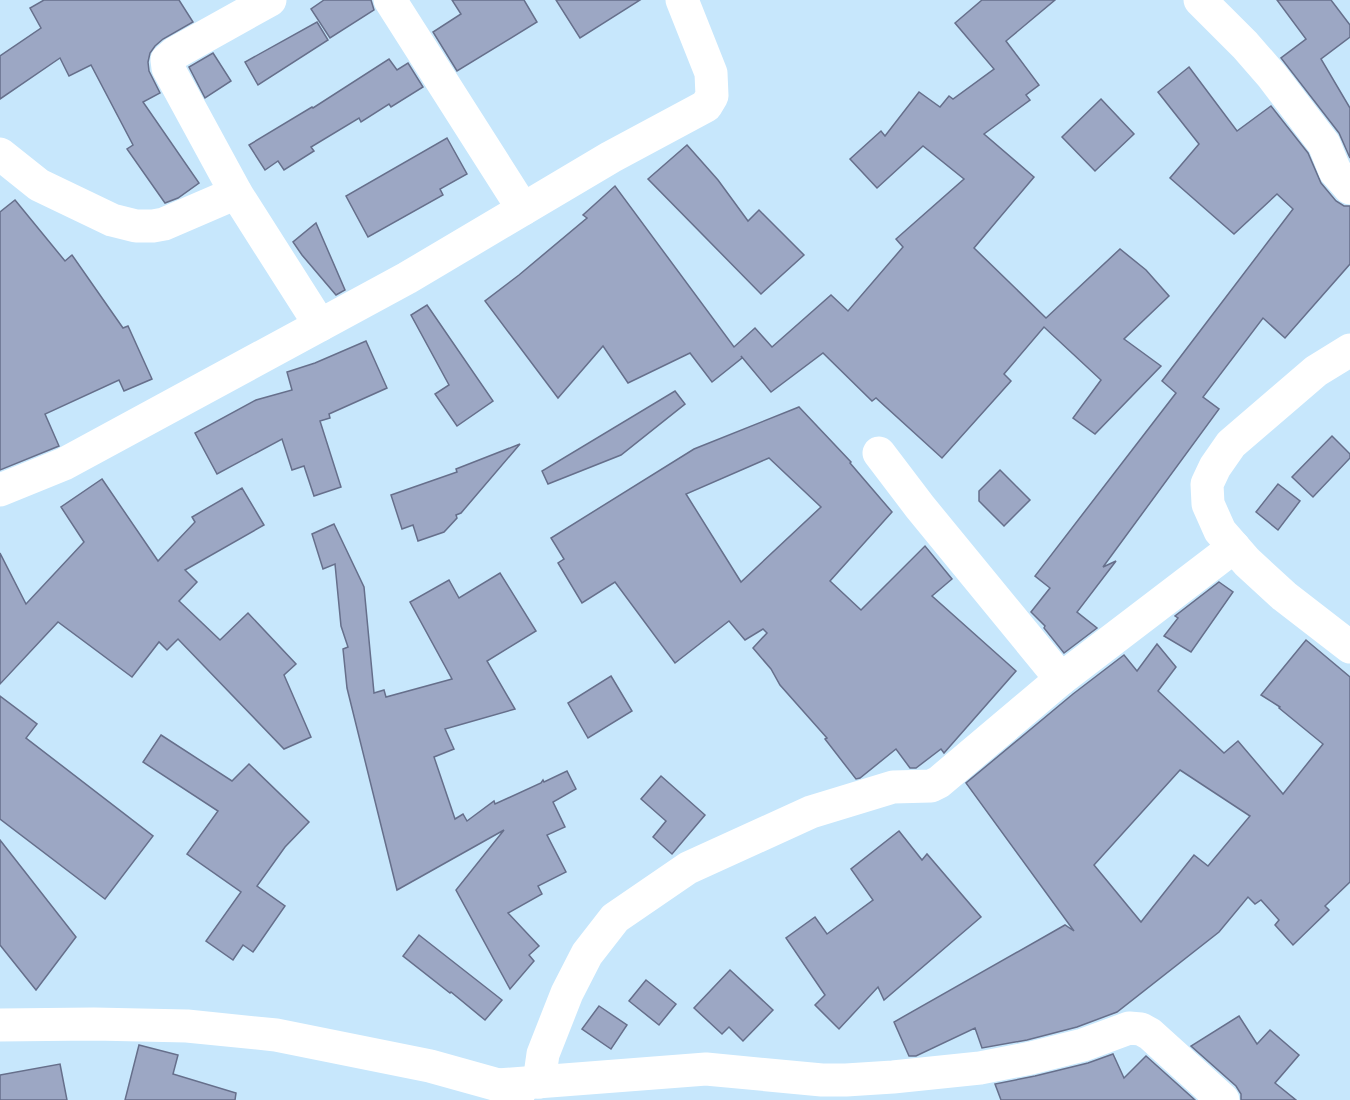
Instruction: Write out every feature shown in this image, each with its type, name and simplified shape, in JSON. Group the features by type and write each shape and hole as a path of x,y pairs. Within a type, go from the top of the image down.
{"street":[{"path":"270,0 175,53 167,60 168,68 236,193 320,325"},
{"path":"390,0 523,209"},
{"path":"0,490 63,464 407,278 611,157 706,106 712,96 711,74 682,0"},
{"path":"1200,0 1272,76 1324,144 1335,171 1350,188"},
{"path":"0,154 39,185 112,220 136,226 164,224 236,193"},
{"path":"1350,350 1316,371 1231,444 1215,467 1207,484 1208,504 1220,531 1247,562 1284,596 1350,647"},
{"path":"879,453 920,507 1061,678"},
{"path":"538,1091 543,1054 567,993 587,954 615,918 688,868 811,812 893,787 931,786 939,782 1061,678 1234,547"},
{"path":"0,1025 188,1026 276,1035 430,1066 498,1085 538,1091 706,1069 822,1080 846,1080 980,1068 1083,1045 1129,1028 1141,1029 1150,1034 1223,1100"}],"building":[{"path":"44,0 179,0 193,22 163,39 150,53 149,71 160,93 143,102 199,183 178,198 165,203 127,149 133,145 91,65 69,76 60,58 0,99 0,56 41,28 30,8"},
{"path":"324,0 371,0 374,10 330,38 311,9"},
{"path":"452,0 524,0 537,22 457,71 433,32 461,14"},
{"path":"556,0 640,0 580,38"},
{"path":"982,0 1055,0 1006,41 1039,85 1026,95 1030,100 984,134 1034,177 974,248 1046,318 1120,249 1146,270 1169,296 1124,339 1161,366 1095,434 1073,418 1101,380 1044,327 1004,374 1011,381 942,458 876,398 872,401 823,353 771,392 741,356 742,358 712,382 690,353 628,383 603,346 558,398 485,301 587,218 583,215 615,186 734,347 755,328 772,347 831,295 848,311 903,247 896,239 964,179 923,146 877,188 850,159 881,131 885,136 919,92 940,107 949,96 953,99 994,69 955,23"},
{"path":"1277,0 1331,0 1350,25 1350,37 1321,59 1350,108 1350,158 1339,133 1281,58 1306,39"},
{"path":"317,22 328,40 258,85 245,62"},
{"path":"213,53 231,81 205,98 189,67"},
{"path":"389,59 397,70 408,63 423,87 391,107 389,104 361,122 359,118 311,147 314,151 284,170 278,161 265,170 249,145 313,108"},
{"path":"1189,67 1237,131 1271,106 1308,153 1321,183 1336,201 1344,206 1350,206 1350,264 1285,338 1263,318 1203,397 1219,409 1103,567 1116,561 1077,612 1097,628 1064,653 1044,628 1045,626 1031,612 1050,588 1035,576 1176,393 1162,381 1293,209 1277,194 1234,234 1170,178 1199,144 1158,92"},
{"path":"1101,99 1134,134 1095,171 1062,137"},
{"path":"447,138 467,174 440,189 443,195 368,237 346,196"},
{"path":"687,145 718,180 748,221 759,210 804,255 761,294 648,179"},
{"path":"15,200 65,261 72,255 123,328 128,326 152,379 124,391 119,380 45,414 59,446 0,470 0,212"},
{"path":"316,223 345,290 336,295 293,242"},
{"path":"427,305 493,401 457,426 435,394 449,385 411,315"},
{"path":"366,341 387,388 329,414 330,418 320,421 341,487 314,496 304,466 292,470 282,439 217,474 195,433 256,400 292,390 287,372 315,363"},
{"path":"675,391 685,404 621,455 548,484 542,471"},
{"path":"799,407 851,462 892,512 830,581 861,610 925,546 952,579 932,596 1016,671 944,753 941,749 916,768 910,768 896,749 856,779 825,739 827,738 780,685 771,669 753,648 767,633 763,629 745,640 729,621 675,663 615,582 582,603 558,563 564,559 551,538 694,449","holes":["769,458 821,507 741,582 686,494"]},
{"path":"1332,436 1350,454 1350,458 1313,497 1292,477"},
{"path":"520,444 461,513 456,515 457,518 444,532 418,541 413,525 402,529 391,495 457,472 456,469"},
{"path":"1000,470 1030,500 1004,526 979,501 979,491"},
{"path":"102,479 158,561 195,522 192,517 242,488 264,525 185,570 197,582 179,601 220,640 248,613 296,664 284,675 311,737 284,749 178,639 167,650 159,642 132,677 58,622 0,684 0,553 26,604 84,542 61,507"},
{"path":"1278,484 1300,501 1278,530 1256,512"},
{"path":"334,524 364,587 374,693 384,690 386,697 452,679 410,602 449,580 459,598 500,573 536,631 487,661 515,709 445,729 454,749 434,757 455,819 463,814 467,821 494,801 495,804 543,780 544,782 567,771 576,789 553,802 565,827 547,835 566,872 538,886 542,894 508,913 539,946 529,955 534,961 510,989 456,890 504,830 397,890 347,688 343,649 348,647 341,626 335,564 323,569 312,534"},
{"path":"1219,582 1233,592 1191,652 1164,636 1178,618 1175,616"},
{"path":"1306,640 1350,677 1350,882 1325,906 1329,910 1293,945 1275,925 1279,920 1261,900 1255,904 1248,897 1219,932 1117,1012 1077,1027 1027,1040 982,1048 975,1028 916,1056 909,1056 894,1022 1065,925 1074,931 966,783 1124,655 1137,671 1157,644 1176,667 1158,691 1224,753 1238,741 1283,794 1323,744 1280,707 1261,695","holes":["1180,770 1250,816 1208,866 1194,855 1141,922 1094,865"]},
{"path":"611,676 632,711 588,738 568,703"},
{"path":"0,696 37,724 26,738 153,836 105,899 0,819"},
{"path":"161,735 232,781 249,764 309,822 285,847 257,886 285,906 253,952 243,945 233,960 206,941 241,892 187,854 218,811 143,762"},
{"path":"661,776 705,815 672,854 653,837 666,821 641,799"},
{"path":"899,831 922,860 927,854 981,917 884,1000 878,987 839,1029 815,1005 825,995 786,938 815,917 827,934 873,900 851,869"},
{"path":"0,840 76,937 36,990 0,945"},
{"path":"419,935 502,1000 485,1020 403,956"},
{"path":"730,970 773,1010 743,1041 729,1027 722,1034 694,1008"},
{"path":"646,980 676,1004 659,1025 629,1001"},
{"path":"599,1006 627,1025 611,1049 582,1029"},
{"path":"1239,1016 1257,1044 1270,1030 1299,1055 1275,1083 1296,1100 1241,1100 1241,1094 1236,1086 1191,1046"},
{"path":"139,1045 178,1055 173,1074 236,1093 235,1100 125,1100"},
{"path":"1113,1054 1124,1078 1146,1056 1195,1100 1001,1100 995,1084 1088,1063"},
{"path":"60,1064 67,1100 0,1100 0,1075"}]}
